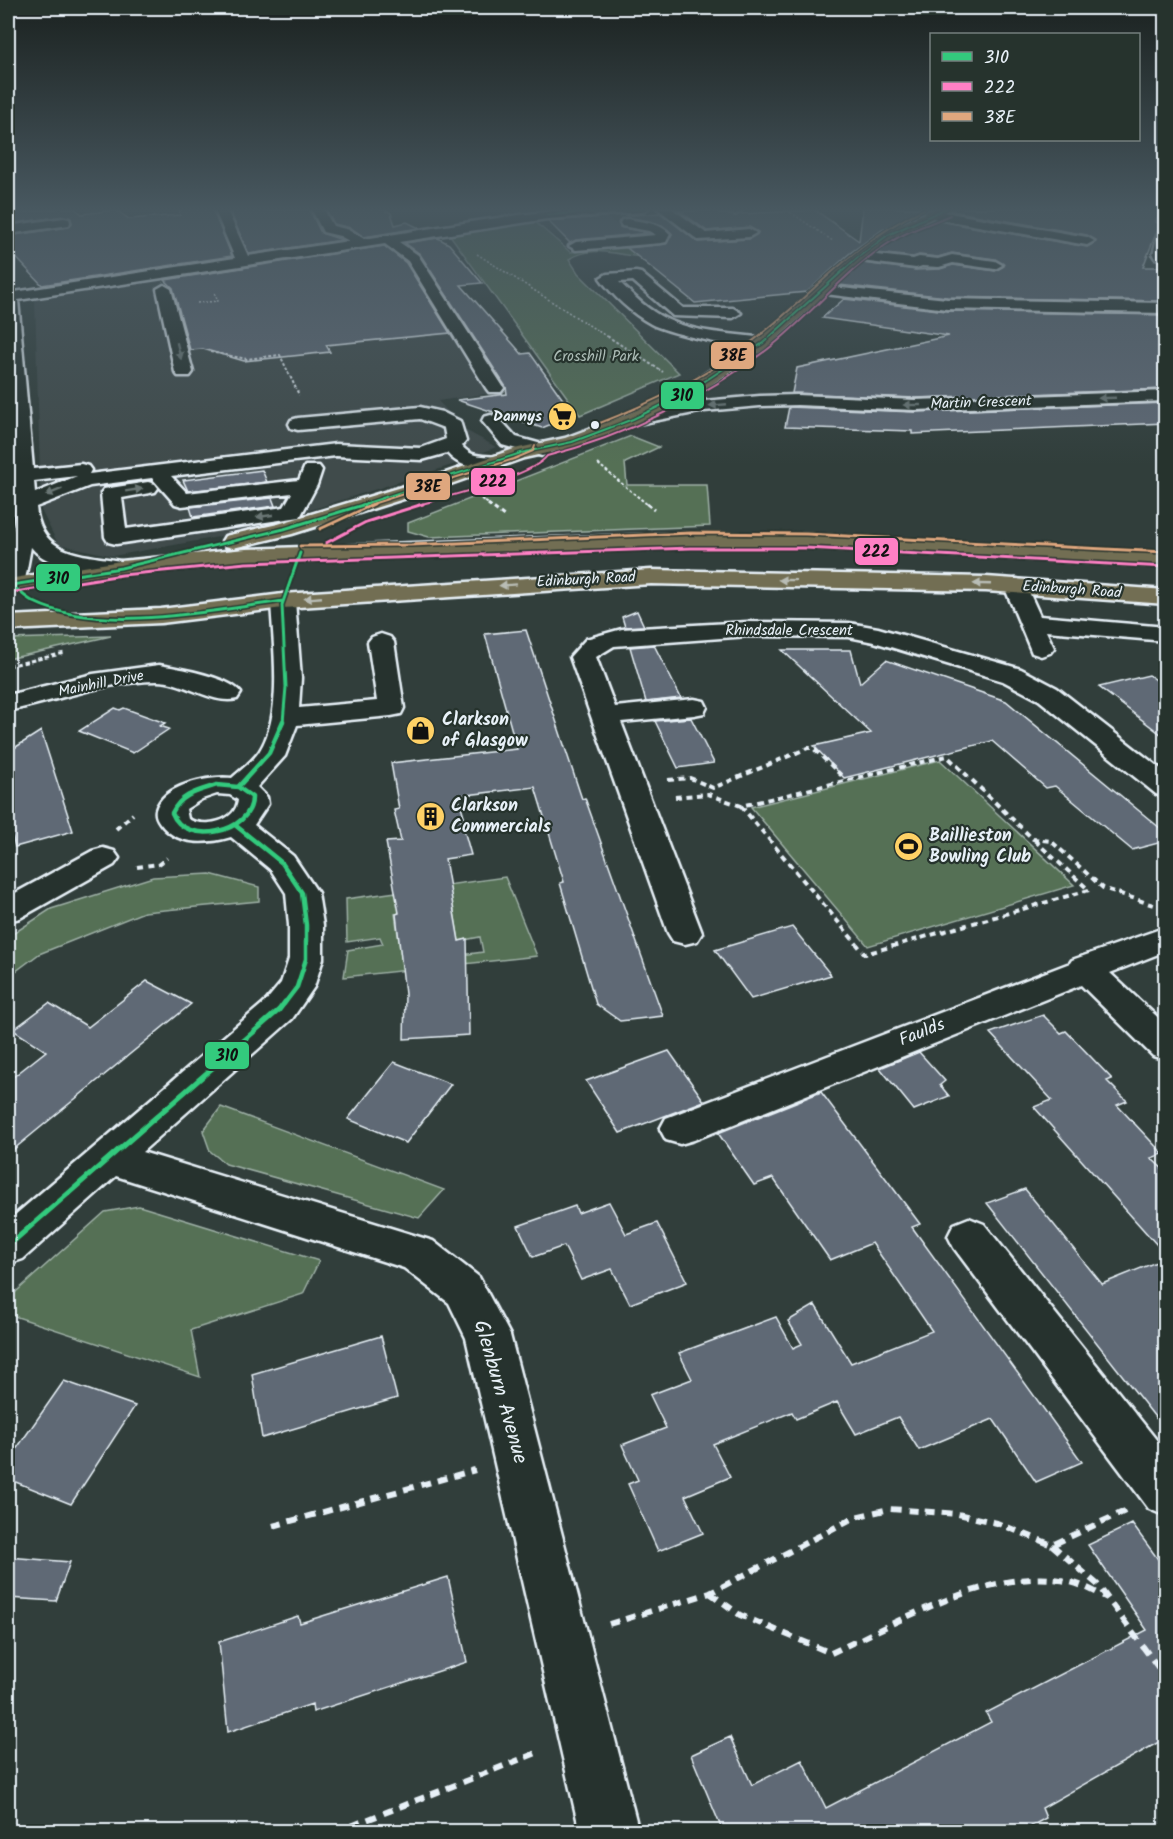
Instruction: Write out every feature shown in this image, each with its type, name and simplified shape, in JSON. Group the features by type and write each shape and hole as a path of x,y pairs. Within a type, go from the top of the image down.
{"main road":[{"path":"10,586 121,568 284,529 521,453 572,442 633,419 685,394 715,376 763,343 818,294"},
{"path":"287,590 300,553 348,521 517,466 538,457 542,450"},
{"path":"411,552 387,545 374,532 384,515 421,498"},
{"name":"Edinburgh Road","path":"121,568 300,553 411,552 691,540 806,541 1166,560"},
{"path":"121,568 176,570 261,568 280,572 287,590"},
{"name":"Edinburgh Road","path":"8,623 161,616 287,590 651,577 1016,586 1166,597"},
{"path":"10,586 33,604 113,619"}],"street":[{"path":"10,586 25,510 9,297 30,294"},
{"path":"165,294 184,372"},
{"path":"436,294 495,388"},
{"path":"625,294 655,320 703,334 763,343"},
{"path":"657,294 679,313"},
{"path":"859,294 947,303 1166,308"},
{"path":"655,320 679,313 733,313"},
{"name":"Martin Crescent","path":"715,376 750,390 797,400"},
{"name":"Martin Crescent","path":"633,419 704,406 797,400 915,405 1166,396"},
{"path":"23,476 317,443 421,449 434,443 435,434 429,425 422,421 383,421 315,429 298,424 420,414 435,416 453,425 456,441 422,454 336,450 318,452 163,478 111,494 116,537 292,512 307,485 318,452"},
{"path":"491,421 509,441 542,450"},
{"path":"451,444 457,456 467,461 495,462"},
{"path":"216,454 240,457 302,449 318,452"},
{"path":"25,510 86,480 163,478"},
{"path":"163,478 182,500 307,485"},
{"path":"25,510 41,546 73,560 121,568"},
{"path":"1016,586 1041,648"},
{"path":"238,787 259,770 273,752 288,706 287,590"},
{"path":"1030,622 1121,640 1166,634"},
{"name":"Rhindsdale Crescent","path":"685,933 583,657 586,651 605,640 622,636 748,629 863,632 1012,675 1048,694 1166,788"},
{"path":"285,718 391,708 381,642"},
{"name":"Mainhill Drive","path":"8,703 122,678 157,673 175,675 228,693"},
{"path":"603,716 694,707"},
{"path":"206,786 238,787 252,797 254,804 245,819 223,828 197,832 177,825 172,818 172,810 176,802 184,796 206,786"},
{"path":"8,1246 279,1010 297,987 306,959 306,925 302,893 282,862 223,828"},
{"path":"8,910 102,858"},
{"name":"Faulds","path":"680,1129 1084,968 1166,938"},
{"path":"1084,968 1166,1047"},
{"name":"Glenburn Avenue","path":"110,1158 418,1254 446,1273 465,1290 488,1335 610,1832"},
{"path":"969,1236 1150,1499"}],"path":[{"path":"187,304 218,301 215,294"},
{"path":"540,294 667,375 697,386"},
{"path":"201,350 247,359 280,355 300,397"},
{"path":"609,357 633,353"},
{"path":"572,442 691,540"},
{"path":"632,792 690,778 713,788 808,748 813,748 845,780"},
{"path":"632,792 708,794 741,806 865,954 1089,890 947,756 741,806"},
{"path":"102,858 123,870 159,864 223,828"},
{"path":"1033,839 1051,841 1103,888 1166,909"},
{"path":"273,1526 519,1457"},
{"path":"1052,1545 1150,1499"},
{"path":"562,1638 710,1593 855,1517 889,1509 926,1510 958,1514 997,1523 1052,1545 1097,1584 1166,1678"},
{"path":"710,1593 740,1615 831,1653 967,1593 1000,1584 1033,1578 1057,1579 1081,1584 1107,1598"},
{"path":"336,1832 585,1734"}],"shaded area":[{"path":"74,294 421,294 492,393 438,401 467,431 496,447 452,465 235,534 113,556 58,544 41,510 35,300"}],"green space":[{"name":"Crosshill Park","path":"492,294 599,294 679,373 580,415"},
{"path":"631,436 659,447 625,463 627,485 707,485 710,526 429,537 408,531 408,523"},
{"path":"111,636 8,659 8,639"},
{"name":"Baillieston Bowling Club","path":"940,760 1074,885 868,946 751,807"},
{"path":"210,874 259,887 259,901 144,912 39,954 8,977 8,937 51,909 153,877"},
{"path":"505,877 537,956 344,977 348,950 383,944 380,937 347,942 346,899","holes":["453,906 459,941 480,937 483,952 402,963 395,914"]},
{"path":"221,1107 444,1190 419,1218 226,1164 210,1151 203,1131"},
{"path":"139,1206 319,1261 303,1294 191,1330 200,1377 8,1314 8,1299 105,1212"}],"building":[{"path":"175,294 425,294 450,333 326,345 330,352 244,361 203,349 190,350"},
{"path":"446,294 469,294 522,354 530,353 574,415 542,428 457,400 507,394 506,387"},
{"path":"684,294 788,294 695,303"},
{"path":"918,294 1166,294 1166,301 947,297"},
{"path":"844,299 947,311 1166,315 1166,389 915,398 792,393 797,368 949,336 822,318"},
{"path":"1166,403 1166,423 912,434 912,431 785,427 789,407 915,412"},
{"path":"262,470 267,482 188,491 183,480"},
{"path":"272,498 275,506 193,517 190,507"},
{"path":"637,611 644,626 625,627 622,617"},
{"path":"526,630 582,799 585,798 663,1016 620,1021 596,1004 560,883 564,882 535,787 458,796 465,819 461,819 471,855 445,859 459,941 467,939 469,1035 404,1039 405,994 396,914 399,913 386,842 401,841 394,810 399,809 391,763 517,749 485,634"},
{"path":"654,645 681,698 646,702 630,647"},
{"path":"782,650 851,650 860,683 886,660 1006,701 1166,833 1166,841 1132,850 1055,786 1046,788 992,741 844,778 814,746 871,733"},
{"path":"1149,675 1166,687 1166,738 1099,687"},
{"path":"115,708 120,710 124,708 165,723 160,726 169,729 133,753 79,731"},
{"path":"691,718 714,763 678,768 655,721"},
{"path":"41,731 73,831 15,847 8,819 8,752"},
{"path":"792,927 831,975 751,999 715,950"},
{"path":"147,981 191,1004 8,1154 8,1081 46,1051 13,1030 49,1003 88,1027"},
{"path":"1043,1015 1061,1033 1066,1031 1112,1079 1107,1081 1127,1101 1117,1105 1163,1154 1151,1158 1166,1172 1166,1255 1034,1107 1052,1100 990,1033"},
{"path":"669,1051 704,1101 620,1133 586,1081"},
{"path":"919,1052 945,1081 940,1085 949,1096 914,1110 880,1068"},
{"path":"394,1062 451,1084 406,1143 348,1119"},
{"path":"821,1092 920,1224 912,1227 1082,1462 1036,1482 993,1419 919,1450 898,1417 856,1434 837,1402 796,1419 792,1412 713,1444 730,1477 685,1496 703,1533 658,1551 628,1484 638,1480 622,1445 666,1428 650,1395 692,1379 679,1353 776,1317 793,1348 802,1344 788,1321 815,1305 851,1363 932,1331 872,1243 830,1260 773,1178 754,1185 718,1133"},
{"path":"1025,1189 1102,1284 1166,1258 1166,1431 987,1203"},
{"path":"609,1202 626,1234 657,1223 687,1282 630,1304 612,1269 581,1280 564,1246 533,1257 518,1226 575,1206 578,1213"},
{"path":"381,1336 397,1398 262,1438 252,1374"},
{"path":"64,1381 135,1406 71,1504 8,1479 8,1461"},
{"path":"1132,1524 1166,1570 1166,1738 1042,1808 1046,1818 1021,1832 723,1832 691,1755 730,1737 752,1785 802,1760 826,1808 991,1722 986,1713 1147,1630 1088,1545"},
{"path":"8,1557 70,1562 56,1601 8,1598"},
{"path":"448,1577 467,1662 313,1712 312,1704 228,1732 219,1642 298,1616 300,1623"}],"transit line":[{"name":"38E","path":"595,425 681,387 722,363 760,335 806,294"},
{"name":"310","path":"283,601 156,617 121,618 58,611 34,602 12,585 121,568 284,529 438,482 521,453 572,442 633,419 685,394 763,343 817,294"},
{"name":"222","path":"326,543 366,522 520,473 542,463 547,456 575,449 636,426 689,400 768,349 829,294"},
{"name":"38E","path":"320,529 361,508 514,459 533,451 535,446"},
{"name":"38E","path":"300,546 411,545 691,533 806,534 1166,552"},
{"name":"222","path":"9,593 122,575 246,563 691,548 806,548 1166,567"},
{"name":"310","path":"238,787 269,753 283,722 286,687 282,605 287,585 300,553"},
{"name":"310","path":"217,785 238,787 252,797 251,808 243,818 218,831 200,833 186,830 176,823 172,813 177,803 191,793 217,785"},
{"name":"310","path":"8,1246 279,1010 297,987 306,959 306,925 302,893 282,863 235,825"}],"place":[{"name":"Dannys","path":"563,417"},
{"name":"Clarkson of Glasgow","path":"421,730"},
{"name":"Clarkson Commercials","path":"430,816"},
{"name":"Baillieston Bowling Club","path":"908,846"}]}
